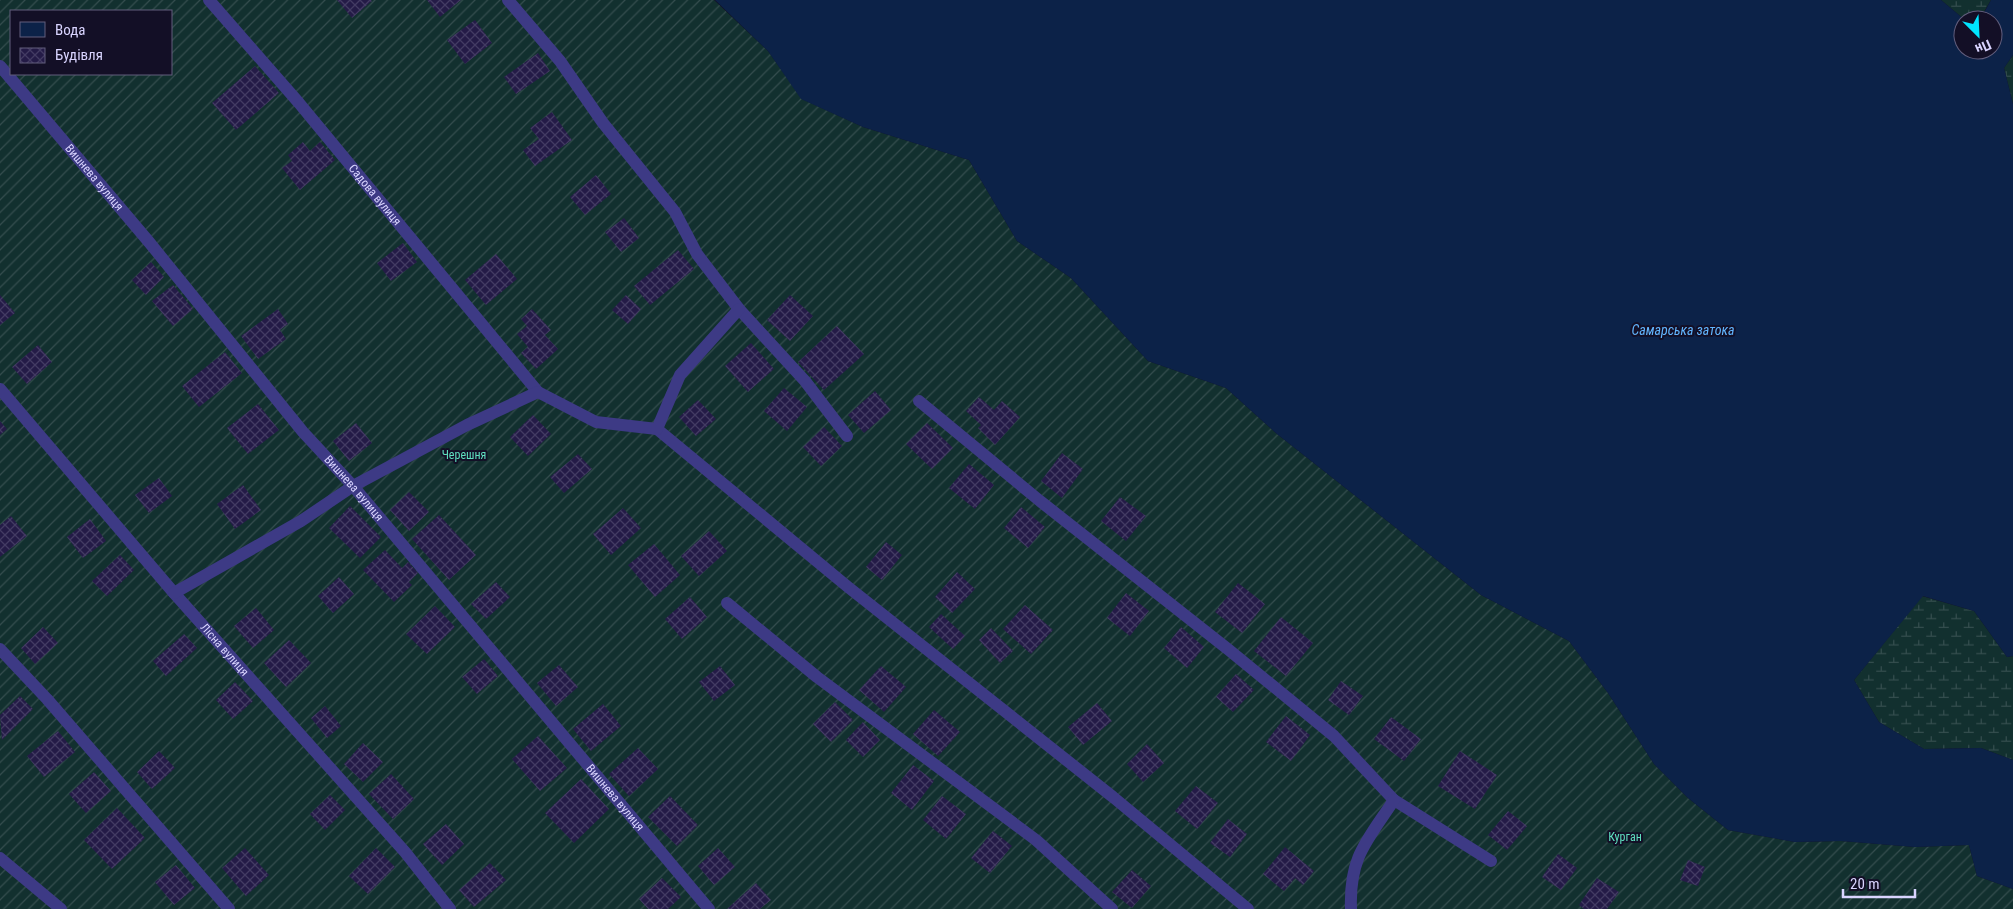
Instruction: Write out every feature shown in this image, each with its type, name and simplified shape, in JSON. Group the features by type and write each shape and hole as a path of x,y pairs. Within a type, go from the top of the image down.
{"lane":[{"name":"Садова вулиця","path":"209,0 299,103 538,392"},
{"path":"508,0 560,61 603,123 674,212 697,254 739,309 806,382 848,436"},
{"name":"Вишнева вулиця","path":"0,66 149,242 303,432 353,486 708,909"},
{"path":"656,429 680,375 739,309"},
{"name":"Лісна вулиця","path":"0,390 174,593 405,852 450,909"},
{"path":"174,593 301,522 353,486 467,425 538,392 596,422 656,429 848,587 1113,796 1248,909"},
{"path":"919,401 1040,501 1230,650 1334,736 1394,800 1491,861"},
{"path":"727,603 817,677 1036,840 1112,909"},
{"path":"0,649 47,699 229,909"},
{"path":"1351,909 1350,885 1358,853 1394,800"},
{"path":"0,858 61,909"}],"green space":[{"name":"Черешня","path":"0,0 714,0 768,51 802,99 863,127 969,160 1017,241 1071,278 1148,361 1226,388 1277,434 1481,595 1569,641 1608,693 1654,764 1688,798 1728,830 1795,842 1841,841 1915,847 1969,845 1977,876 2013,889 2013,909 0,909"},
{"path":"1941,0 1991,0 1985,10 1953,10"},
{"path":"2013,55 2013,104 2004,68"},
{"path":"1922,596 1974,611 2007,657 2013,656 2013,760 1981,748 1924,749 1879,722 1854,680"}],"water":[{"name":"Самарська затока","path":"715,0 1941,0 1953,10 1953,60 2003,60 2003,10 1986,10 1991,0 2013,0 2013,55 2004,68 2013,104 2013,656 2007,657 1974,611 1923,596 1854,680 1879,722 1924,749 1981,748 2013,760 2013,889 1977,876 1969,845 1915,847 1841,841 1795,842 1728,830 1688,798 1654,764 1608,693 1569,641 1481,595 1277,434 1226,388 1148,361 1071,278 1017,241 969,160 863,127 801,99 768,51"}],"building":[{"path":"337,0 371,0 372,1 352,18"},
{"path":"427,0 461,0 440,17"},
{"path":"475,20 492,43 465,64 447,40"},
{"path":"538,53 550,71 516,94 504,77"},
{"path":"255,66 279,93 236,130 212,103"},
{"path":"552,112 572,140 535,166 523,150 539,139 530,128"},
{"path":"303,142 310,151 320,142 335,160 300,190 282,168 292,161 288,155"},
{"path":"596,175 611,194 585,215 570,197"},
{"path":"624,218 639,238 621,252 605,232"},
{"path":"403,243 417,262 391,281 377,263"},
{"path":"678,250 694,269 650,305 634,286"},
{"path":"496,254 517,279 486,305 465,280"},
{"path":"151,262 164,277 146,295 132,280"},
{"path":"173,285 193,309 173,326 152,301"},
{"path":"0,295 15,313 0,325"},
{"path":"626,295 641,309 628,324 612,310"},
{"path":"790,295 813,316 790,341 767,320"},
{"path":"278,309 288,324 280,330 286,339 258,359 241,336"},
{"path":"532,309 551,330 545,335 558,349 536,369 521,353 528,347 517,334 527,326 521,319"},
{"path":"837,326 864,354 824,390 798,362"},
{"path":"751,343 774,369 748,392 725,366"},
{"path":"38,345 52,362 27,384 12,367"},
{"path":"225,352 242,373 199,407 182,386"},
{"path":"784,388 807,407 787,431 764,411"},
{"path":"875,391 891,410 864,433 848,415"},
{"path":"979,397 994,410 1002,401 1020,417 995,445 978,428 981,425 966,411"},
{"path":"698,400 716,419 696,436 679,417"},
{"path":"258,404 279,430 248,454 227,428"},
{"path":"533,415 551,434 528,456 510,437"},
{"path":"0,421 7,429 0,435"},
{"path":"356,423 372,443 349,461 333,441"},
{"path":"927,423 953,448 932,469 906,444"},
{"path":"824,427 842,446 821,466 803,447"},
{"path":"1062,453 1083,469 1062,498 1041,481"},
{"path":"578,454 592,469 564,493 550,477"},
{"path":"969,464 994,485 975,509 949,488"},
{"path":"159,478 172,496 149,513 135,495"},
{"path":"243,485 261,510 235,529 217,504"},
{"path":"409,492 429,512 409,531 390,510"},
{"path":"1120,497 1146,516 1126,541 1101,521"},
{"path":"350,506 381,537 360,558 329,528"},
{"path":"1021,507 1045,527 1028,548 1004,528"},
{"path":"623,508 641,528 611,555 593,534"},
{"path":"439,515 476,555 449,580 412,539"},
{"path":"11,516 27,536 0,557 0,525"},
{"path":"90,519 106,541 83,558 67,537"},
{"path":"709,531 727,551 699,576 681,556"},
{"path":"886,542 902,555 882,580 866,567"},
{"path":"654,544 680,575 655,597 628,565"},
{"path":"385,550 402,568 408,562 418,573 409,582 412,585 394,602 363,570"},
{"path":"120,555 134,570 107,596 92,581"},
{"path":"957,572 975,589 952,613 935,597"},
{"path":"339,577 354,594 333,613 318,596"},
{"path":"496,582 510,597 486,619 471,604"},
{"path":"1238,583 1265,604 1242,633 1215,612"},
{"path":"1126,593 1149,611 1130,636 1107,618"},
{"path":"690,597 707,617 682,639 665,619"},
{"path":"1025,605 1053,630 1031,654 1003,629"},
{"path":"435,606 455,627 427,654 406,634"},
{"path":"256,608 274,630 253,648 234,626"},
{"path":"941,614 965,636 953,649 929,627"},
{"path":"1281,617 1313,643 1286,676 1254,651"},
{"path":"43,627 58,643 35,664 21,648"},
{"path":"1181,627 1204,647 1187,668 1164,648"},
{"path":"991,628 1013,651 1000,663 979,640"},
{"path":"184,634 197,648 166,676 153,661"},
{"path":"289,640 311,663 286,687 264,663"},
{"path":"484,659 498,676 477,694 462,677"},
{"path":"559,665 578,687 556,706 537,683"},
{"path":"720,666 735,685 714,701 699,682"},
{"path":"881,666 906,687 884,712 859,690"},
{"path":"1236,674 1254,690 1233,712 1216,697"},
{"path":"1341,681 1363,696 1349,715 1328,700"},
{"path":"235,682 253,701 233,719 216,700"},
{"path":"20,696 33,709 2,740 0,715"},
{"path":"835,702 853,720 831,742 813,724"},
{"path":"1097,703 1112,721 1083,745 1068,727"},
{"path":"603,704 621,726 591,751 573,729"},
{"path":"325,706 341,726 327,738 311,718"},
{"path":"934,710 960,732 938,756 913,734"},
{"path":"1286,716 1310,735 1291,761 1266,742"},
{"path":"1391,717 1421,739 1404,761 1374,739"},
{"path":"863,722 880,740 863,757 846,740"},
{"path":"58,731 75,752 44,777 27,756"},
{"path":"538,736 567,768 540,791 512,759"},
{"path":"363,743 383,762 363,782 344,764"},
{"path":"1147,744 1164,763 1143,782 1127,764"},
{"path":"638,748 658,769 629,796 609,774"},
{"path":"159,751 175,768 152,789 137,772"},
{"path":"1460,751 1497,775 1475,809 1438,786"},
{"path":"913,765 934,781 912,810 891,793"},
{"path":"94,772 111,791 86,813 69,794"},
{"path":"391,774 414,799 393,819 369,794"},
{"path":"581,779 609,809 574,843 545,813"},
{"path":"1196,786 1218,803 1197,829 1175,811"},
{"path":"330,795 345,810 325,830 310,814"},
{"path":"670,796 698,825 677,846 648,817"},
{"path":"942,796 966,814 946,839 923,820"},
{"path":"117,808 145,838 112,869 84,840"},
{"path":"1508,811 1527,826 1507,850 1488,835"},
{"path":"1228,819 1247,834 1230,857 1210,843"},
{"path":"446,824 464,844 442,865 423,844"},
{"path":"993,831 1012,846 990,873 971,858"},
{"path":"1285,847 1314,871 1303,885 1295,878 1284,891 1263,874"},
{"path":"245,848 269,875 246,896 222,868"},
{"path":"376,848 395,867 368,894 349,876"},
{"path":"718,848 735,867 714,885 698,866"},
{"path":"1558,854 1577,868 1561,890 1542,877"},
{"path":"1688,860 1705,867 1698,886 1680,880"},
{"path":"490,863 506,880 474,907 459,890"},
{"path":"176,865 195,888 174,905 155,882"},
{"path":"1132,870 1151,886 1132,908 1112,892"},
{"path":"662,878 681,897 668,909 648,909 639,899"},
{"path":"1597,878 1619,892 1607,909 1584,909 1579,905"},
{"path":"756,883 771,900 760,909 727,909"}],"park label":[{"name":"Курган","path":"1625,837"}]}
